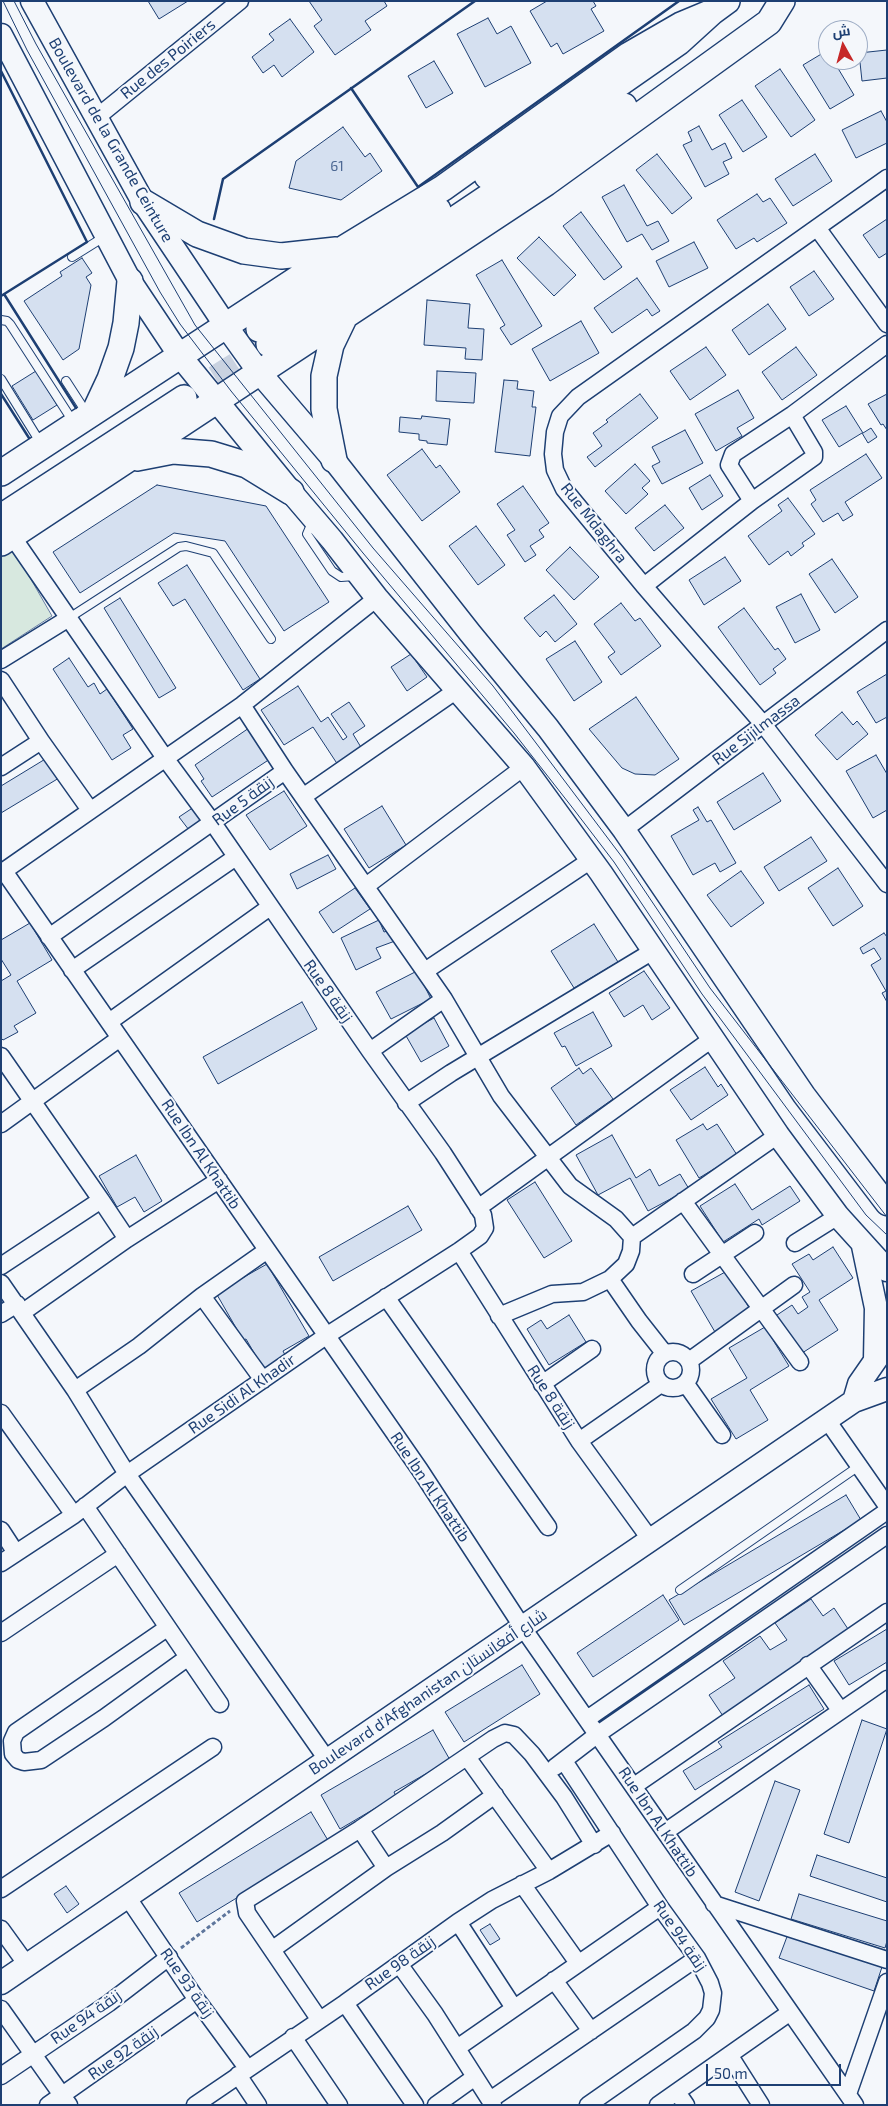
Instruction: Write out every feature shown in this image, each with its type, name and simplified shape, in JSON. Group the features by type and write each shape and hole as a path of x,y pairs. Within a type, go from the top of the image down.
{"main road":[{"name":"Boulevard de la Grande Ceinture","path":"32,1 143,202 226,326 259,372 334,460 470,633 548,728 624,830 804,1095 887,1204"},
{"path":"5,532 119,465 546,183 769,22 780,1"},
{"path":"720,7 679,42 550,134 336,279 264,336 780,1"},
{"path":"1,473 343,249 443,188 629,55 681,25 720,7"},
{"path":"1,34 130,281 180,356 378,598 524,767 591,860 778,1135 838,1216 887,1270"},
{"path":"143,202 197,234 244,251 281,256 343,249"},
{"path":"86,417 119,356 126,323 130,281"},
{"path":"334,460 324,408 324,376 331,345 344,318"},
{"path":"1,499 180,392 5,532"},
{"path":"119,465 163,452 199,452 247,465 290,492"},
{"path":"854,1401 859,1384 881,1352 876,1308 863,1245"},
{"name":"Boulevard d'Afghanistan شارع أفغانستان","path":"1,1983 854,1401 887,1389"}],"street":[{"name":"Rue des Poiriers","path":"96,118 240,1"},
{"name":"Rue Mdaghra","path":"887,178 818,229 578,397 560,416 555,432 553,454 555,470 561,482 644,586 763,724 887,884"},
{"path":"818,229 887,324"},
{"path":"752,501 730,468 728,461 732,454 792,415 887,344"},
{"path":"644,586 752,501 815,455 792,415"},
{"name":"Rue 8 زنقة","path":"5,532 69,618 442,1153 485,1220 485,1228"},
{"path":"3,872 242,705 378,598"},
{"path":"1,660 69,618"},
{"name":"Rue Sijilmassa","path":"624,830 887,630"},
{"path":"3,689 90,810"},
{"path":"304,796 458,690"},
{"path":"242,705 285,770"},
{"path":"2,766 41,741"},
{"path":"366,886 524,767"},
{"name":"Rue 5 زنقة","path":"49,937 213,823 285,770 444,999 501,1096 547,1158 570,1186 616,1219 632,1237"},
{"path":"72,970 236,857"},
{"path":"425,971 591,860"},
{"name":"Rue Ibn Al Khattib","path":"3,872 420,1470 523,1628 851,2100"},
{"path":"109,1022 270,907"},
{"path":"406,1103 653,951"},
{"path":"370,1051 444,999"},
{"path":"1,1124 120,1038"},
{"path":"478,1208 712,1039"},
{"path":"1,1056 127,1239"},
{"path":"499,1316 552,1294 583,1292 610,1279 626,1264 631,1251 632,1237 778,1135"},
{"path":"1,1314 20,1308 219,1180"},
{"path":"1,1266 100,1200"},
{"path":"683,1201 800,1362"},
{"path":"795,1243 838,1216"},
{"name":"Rue Sidi Al Khadir","path":"1,1563 326,1336 459,1251 480,1236 485,1228"},
{"path":"693,1274 755,1233"},
{"path":"75,1390 139,1346 202,1296 266,1250"},
{"name":"Rue 8 زنقة","path":"459,1251 579,1441 650,1539"},
{"path":"610,1279 638,1321 665,1354"},
{"path":"1,1283 75,1390 127,1474 328,1761"},
{"path":"689,1361 794,1286"},
{"path":"202,1296 263,1380"},
{"path":"386,1297 548,1527"},
{"path":"542,1384 592,1349"},
{"path":"679,1353 689,1361 692,1373 686,1384 674,1389 661,1384 656,1375 656,1365 665,1354 679,1353"},
{"path":"579,1441 661,1384"},
{"path":"686,1384 722,1435"},
{"path":"827,1420 887,1506"},
{"path":"4,1422 118,1554 220,1704"},
{"path":"587,1719 887,1511"},
{"path":"1,1530 16,1553"},
{"path":"547,1773 598,1734 887,1535"},
{"path":"1,1633 118,1554"},
{"path":"634,1786 887,1612"},
{"path":"167,1628 16,1732 12,1741 13,1754 18,1760 24,1762 41,1760 187,1658"},
{"path":"689,1650 700,1664"},
{"path":"808,1665 840,1710"},
{"path":"665,1832 887,1679"},
{"path":"319,2019 247,1913 245,1901 360,1829 493,1739 505,1733 514,1735 547,1773 594,1845"},
{"path":"1,1890 213,1747"},
{"path":"467,1757 549,1871"},
{"name":"Rue 94 زنقة","path":"564,1761 660,1907 697,1958 713,1993 712,2004 707,2018 694,2031 588,2105"},
{"path":"272,1950 386,1868 495,1795"},
{"path":"360,1829 386,1868"},
{"name":"Rue 98 زنقة","path":"195,2105 242,2071 345,2003 458,1922 612,1833"},
{"path":"522,1884 578,1963"},
{"name":"Rue 93 زنقة","path":"128,1898 169,1956 242,2071 258,2105"},
{"path":"714,1904 887,1960"},
{"path":"457,2048 660,1907"},
{"path":"458,1922 514,2008"},
{"path":"1,1929 26,1965"},
{"name":"Rue 94 زنقة","path":"1,2076 109,2003 169,1956"},
{"path":"399,1964 492,2102 697,1958"},
{"path":"554,1980 591,2031"},
{"path":"851,2100 887,1982"},
{"name":"Rue 92 زنقة","path":"48,2105 65,2100 139,2042 197,2000"},
{"path":"345,2003 415,2105"},
{"path":"1,2009 65,2100"},
{"path":"658,2105 681,2098 730,2056 789,2012"},
{"path":"293,2037 338,2105"},
{"path":"730,2056 761,2105"},
{"path":"436,2105 475,2077"}],"lane":[{"path":"72,257 106,235"},
{"path":"1,320 8,321 86,417"},
{"path":"1,379 42,446"},
{"path":"66,381 86,417"},
{"path":"69,618 179,547 186,546 213,553 271,639"},
{"path":"680,1590 859,1466"}],"path":[{"path":"169,1956 245,1901"}],"shaded area":[{"path":"13,548 52,616 1,649 1,555"}],"building":[{"path":"148,1 188,1 159,19"},
{"path":"309,1 384,1 387,6 365,21 371,30 335,55 314,26 322,20"},
{"path":"547,1 593,1 596,6 591,9 604,31 563,54 557,43 551,47 530,11"},
{"path":"488,18 497,34 511,26 531,63 485,87 457,34"},
{"path":"290,19 314,52 282,77 274,65 263,73 252,57 274,40 269,34"},
{"path":"887,50 887,78 862,81 861,70 868,70 868,52"},
{"path":"818,56 818,70 839,70 854,95 830,109 803,65"},
{"path":"434,61 453,93 426,108 408,76"},
{"path":"780,69 815,120 791,137 755,86"},
{"path":"742,100 767,137 743,152 719,115"},
{"path":"881,111 887,122 887,143 856,158 842,130"},
{"path":"699,126 712,150 725,143 732,158 723,162 729,174 705,187 683,145 692,141 688,132"},
{"path":"343,127 365,157 370,153 382,171 341,200 289,188 296,161"},
{"path":"657,154 692,198 672,214 636,170"},
{"path":"815,154 832,181 793,206 775,179"},
{"path":"624,185 647,226 658,221 669,241 652,250 642,234 627,242 602,197"},
{"path":"757,194 763,202 770,198 787,223 757,242 754,238 736,249 717,220"},
{"path":"581,212 622,267 604,280 563,226"},
{"path":"887,219 887,253 879,258 863,235"},
{"path":"539,237 576,275 554,296 517,258"},
{"path":"694,242 708,268 669,287 656,261"},
{"path":"82,258 92,273 86,277 91,285 79,349 63,360 24,301 62,276 60,272"},
{"path":"502,260 542,326 511,345 500,328 505,325 476,275"},
{"path":"814,271 834,299 809,316 790,287"},
{"path":"637,278 660,311 652,316 647,309 612,333 594,308"},
{"path":"427,300 470,304 468,328 484,329 482,360 465,359 466,348 424,345"},
{"path":"768,304 786,329 749,355 732,330"},
{"path":"581,321 599,353 550,381 532,349"},
{"path":"706,347 726,375 690,400 670,371"},
{"path":"796,347 817,375 782,400 762,372"},
{"path":"36,371 57,405 33,420 12,386"},
{"path":"437,371 476,373 474,403 436,401"},
{"path":"504,380 518,381 517,389 534,391 532,407 536,407 530,456 495,452"},
{"path":"738,390 754,418 737,428 742,436 716,451 695,414"},
{"path":"640,394 658,418 595,467 587,457 602,446 593,433 608,422 606,420"},
{"path":"887,394 887,430 883,424 881,425 868,404"},
{"path":"846,406 863,433 871,428 877,437 868,443 862,433 839,447 822,420"},
{"path":"422,416 450,419 447,445 427,443 427,441 419,440 419,434 399,432 400,417 421,419"},
{"path":"685,430 703,463 662,484 652,466 660,462 652,447"},
{"path":"422,449 436,468 440,465 460,492 422,521 387,475"},
{"path":"866,454 882,478 845,502 853,515 843,521 838,513 823,522 811,504 816,500 810,490"},
{"path":"635,464 650,481 642,488 648,494 626,514 605,491"},
{"path":"710,475 723,496 702,510 689,488"},
{"path":"157,485 266,506 329,602 284,631 225,541 174,533 80,593 53,552"},
{"path":"523,486 549,523 539,530 544,537 530,546 536,555 525,562 507,535 515,530 497,504"},
{"path":"788,498 815,534 802,543 804,546 791,556 788,551 769,565 748,536 782,511 778,505"},
{"path":"665,505 684,528 654,551 635,528"},
{"path":"476,526 505,565 478,585 449,546"},
{"path":"570,547 599,577 574,600 546,570"},
{"path":"725,557 741,581 704,605 689,580"},
{"path":"832,559 858,597 835,613 809,574"},
{"path":"187,565 260,679 243,690 185,599 173,606 158,583"},
{"path":"801,594 820,630 795,643 776,607"},
{"path":"554,595 577,624 555,642 546,631 540,637 524,618"},
{"path":"120,598 176,688 159,698 104,608"},
{"path":"621,603 635,621 640,618 661,646 621,675 608,657 615,652 594,624"},
{"path":"744,608 775,650 778,648 786,659 773,669 776,673 760,685 718,627"},
{"path":"575,641 602,682 574,701 546,659"},
{"path":"411,654 427,677 407,691 391,667"},
{"path":"69,658 88,687 94,683 100,694 107,689 133,729 123,735 131,748 112,760 53,669"},
{"path":"887,674 887,717 876,723 857,692"},
{"path":"298,686 321,722 328,717 343,740 347,737 331,714 349,702 365,726 353,734 362,749 338,765 313,727 284,745 261,710"},
{"path":"636,697 679,759 655,775 635,774 622,768 589,729"},
{"path":"842,712 853,725 857,721 868,734 837,760 815,735"},
{"path":"249,728 270,759 212,797 201,781 204,779 195,765"},
{"path":"876,755 887,774 887,810 873,818 846,771"},
{"path":"47,758 59,778 1,813 1,786"},
{"path":"763,773 781,801 734,830 717,802"},
{"path":"284,791 307,826 270,850 246,815"},
{"path":"197,805 206,817 189,830 179,817"},
{"path":"382,806 406,845 369,868 344,829"},
{"path":"698,807 707,822 711,820 736,863 720,872 715,863 693,875 671,836 699,820 693,810"},
{"path":"811,837 827,861 779,891 764,867"},
{"path":"328,855 336,869 297,889 290,874"},
{"path":"838,868 863,906 833,926 808,888"},
{"path":"741,871 764,903 731,927 707,895"},
{"path":"355,888 370,909 333,933 319,912"},
{"path":"379,920 384,932 390,930 395,941 376,948 381,958 356,970 341,938"},
{"path":"30,923 52,960 17,981 36,1013 14,1026 18,1032 3,1040 1,1038 1,981 11,975 1,959 1,940"},
{"path":"594,924 618,962 574,988 551,951"},
{"path":"884,933 887,937 887,1002 882,993 886,991 871,965 881,959 874,948 863,954 860,948"},
{"path":"417,971 431,999 391,1019 376,992"},
{"path":"644,971 670,1008 652,1020 643,1005 624,1017 609,993"},
{"path":"302,1002 317,1029 218,1084 203,1057"},
{"path":"593,1012 612,1046 576,1066 565,1046 562,1047 554,1033"},
{"path":"434,1018 449,1046 421,1062 405,1034"},
{"path":"705,1067 718,1087 721,1084 728,1095 691,1120 670,1090"},
{"path":"579,1068 583,1074 591,1068 613,1099 576,1125 551,1088"},
{"path":"703,1124 707,1130 717,1124 737,1155 699,1178 676,1140"},
{"path":"612,1135 636,1178 650,1169 659,1186 680,1174 689,1189 648,1211 630,1178 598,1195 576,1155"},
{"path":"136,1155 162,1201 144,1212 135,1197 117,1207 99,1176"},
{"path":"535,1182 572,1241 544,1258 507,1200"},
{"path":"735,1184 752,1210 790,1186 800,1201 762,1225 759,1219 723,1242 700,1206"},
{"path":"408,1206 422,1230 333,1281 319,1257"},
{"path":"833,1247 853,1278 819,1300 838,1330 799,1355 774,1317 792,1305 798,1314 808,1307 802,1297 810,1292 792,1264 809,1254 813,1260"},
{"path":"267,1264 309,1336 283,1351 286,1357 264,1370 246,1339 243,1340 216,1293"},
{"path":"727,1271 751,1311 715,1332 691,1291"},
{"path":"569,1315 586,1342 549,1365 527,1329 541,1320 547,1329"},
{"path":"765,1327 789,1366 750,1390 768,1420 736,1439 711,1399 747,1378 729,1348"},
{"path":"846,1495 861,1520 684,1625 669,1600"},
{"path":"663,1595 679,1620 593,1677 577,1653"},
{"path":"811,1599 823,1616 834,1608 850,1632 723,1716 709,1695 735,1678 723,1661 760,1636 770,1650 787,1640 775,1623"},
{"path":"887,1629 887,1662 849,1685 834,1661"},
{"path":"522,1665 540,1694 464,1742 445,1712"},
{"path":"809,1685 824,1709 695,1790 683,1771 722,1747 718,1742"},
{"path":"862,1720 887,1729 849,1843 824,1834"},
{"path":"433,1730 450,1760 394,1792 396,1796 340,1829 321,1795"},
{"path":"775,1781 800,1790 759,1901 735,1892"},
{"path":"311,1812 329,1842 197,1922 179,1893"},
{"path":"817,1855 887,1878 887,1902 810,1876"},
{"path":"66,1886 79,1904 67,1913 54,1894"},
{"path":"799,1894 887,1921 885,1948 791,1919"},
{"path":"490,1924 500,1939 490,1945 480,1930"},
{"path":"788,1934 882,1967 874,1991 779,1958"}],"tunnel":[{"path":"184,398 269,344"}],"tram line":[{"path":"3,1 27,50 160,292 180,324 231,391 363,553 514,733 575,811 614,862 702,994 866,1215 887,1235"},
{"path":"14,1 36,44 195,325 373,548 493,686 622,857 710,988 887,1217"}],"wall":[{"path":"214,219 223,179 475,1"},
{"path":"351,88 418,187 679,1"},
{"path":"1,71 87,242 1,296"},
{"path":"4,294 76,408"},
{"path":"1,394 29,438"}]}
